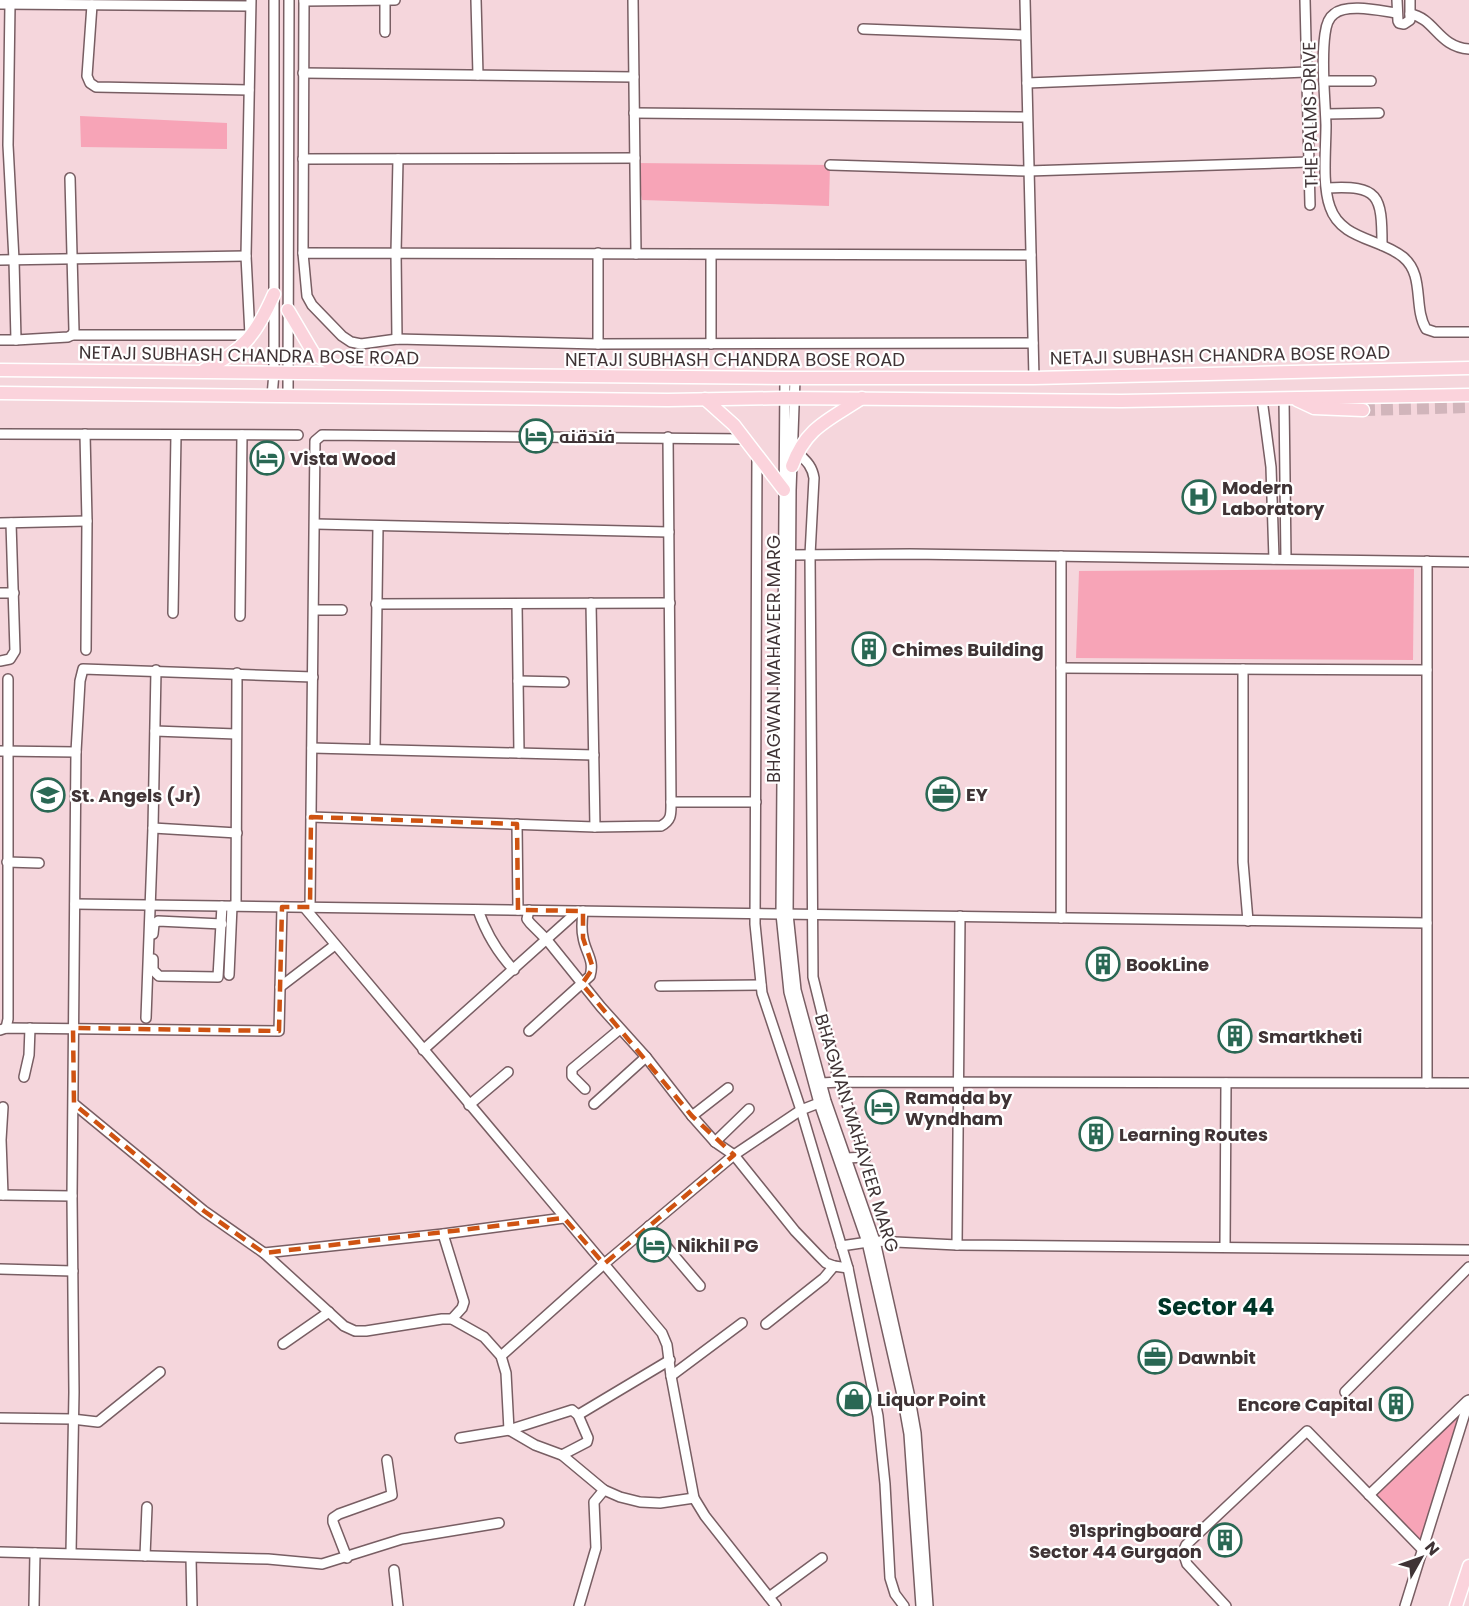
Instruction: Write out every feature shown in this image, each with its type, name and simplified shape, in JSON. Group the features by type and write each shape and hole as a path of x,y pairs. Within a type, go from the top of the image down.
{"main road":[{"path":"201,372 221,362 250,339 262,323 274,294"},
{"path":"288,310 314,354 348,374"},
{"name":"NETAJI SUBHASH CHANDRA BOSE ROAD","path":"0,370 790,378 1034,378 1469,368"},
{"path":"892,399 893,378"},
{"path":"0,393 1109,401 1469,395"},
{"path":"705,399 725,416 784,489"},
{"path":"792,466 797,452 816,428 862,399"},
{"path":"1289,399 1314,408 1363,410"},
{"path":"1456,1606 1469,1566"}],"street":[{"path":"272,396 274,373 274,0"},
{"path":"288,396 289,0"},
{"path":"395,0 304,0 303,253 307,296 312,305 342,336 351,342 361,344 397,339 597,344 1033,344"},
{"path":"385,0 385,32"},
{"path":"476,0 478,75"},
{"path":"633,0 636,254"},
{"path":"1025,0 1034,378"},
{"path":"1305,0 1310,205"},
{"path":"1397,0 1397,13"},
{"path":"1410,0 1410,14"},
{"path":"0,340 16,340 68,338 72,336 250,335 246,256 251,3 5,4 4,145 11,196 16,340"},
{"path":"92,5 87,76 90,83 96,87 249,90"},
{"name":"THE PALMS DRIVE","path":"1469,49 1451,46 1420,17 1410,14 1407,23 1401,24 1397,13 1348,8 1336,12 1328,20 1324,33 1327,188 1330,208 1339,224 1358,237 1382,245 1403,257 1411,266 1417,280 1420,319 1426,329 1435,332 1469,332"},
{"path":"863,29 1025,35"},
{"path":"1027,83 1306,72"},
{"path":"303,73 634,77"},
{"path":"1324,81 1371,81"},
{"path":"634,113 1027,117"},
{"path":"1326,114 1379,113"},
{"path":"303,159 635,158"},
{"path":"397,339 398,159"},
{"path":"830,165 1028,171 1309,162"},
{"path":"70,178 74,332 72,336"},
{"path":"1327,188 1352,187 1370,192 1378,202 1381,212 1382,245"},
{"path":"0,196 11,196"},
{"path":"303,253 1031,255"},
{"path":"597,254 597,344"},
{"path":"711,255 711,344"},
{"path":"0,260 246,256"},
{"name":"BHAGWAN MAHAVEER MARG","path":"790,378 784,489 784,914 789,992 819,1103 871,1242 909,1434 921,1606"},
{"name":"BHAGWAN MAHAVEER MARG","path":"789,398 792,466 784,914 796,990 871,1242 916,1433 928,1606"},
{"path":"1262,399 1271,467 1274,559"},
{"path":"1286,559 1289,399"},
{"path":"0,434 298,435"},
{"path":"85,434 86,650"},
{"path":"173,613 176,435"},
{"path":"240,616 242,435"},
{"path":"745,440 669,437 322,435 315,441 311,817 307,907 335,945 662,1333 670,1359 693,1498 776,1606"},
{"path":"311,817 596,827 661,826 667,823 671,817 669,437"},
{"path":"797,452 813,469 810,555 813,977 839,1082 866,1157 847,1158"},
{"path":"757,455 755,913 761,985 848,1268 878,1416 885,1484 890,1578 895,1594 904,1606"},
{"path":"0,523 87,521"},
{"path":"0,662 10,659 15,651 11,523"},
{"path":"315,525 669,532"},
{"path":"375,749 378,526"},
{"path":"790,555 1469,562"},
{"path":"1061,556 1061,918"},
{"path":"1427,561 1427,1083"},
{"path":"0,593 14,593"},
{"path":"591,603 596,827"},
{"path":"376,604 670,603"},
{"path":"517,604 519,753"},
{"path":"314,610 342,610"},
{"path":"1061,668 1427,670"},
{"path":"71,1553 74,1392 72,1196 76,752 80,681 83,669 313,676"},
{"path":"1243,669 1243,862 1248,921"},
{"path":"146,1018 156,670"},
{"path":"229,975 230,906 237,833 237,674"},
{"path":"8,679 4,751 4,818 7,862 4,877 3,931 8,1019 3,1029 279,1031 282,907"},
{"path":"518,681 564,682"},
{"path":"155,731 236,734"},
{"path":"312,748 594,754"},
{"path":"4,751 76,752"},
{"path":"671,802 756,802"},
{"path":"517,824 518,910"},
{"path":"153,828 237,833"},
{"path":"7,862 39,863"},
{"path":"75,904 1427,923"},
{"path":"222,924 155,922 153,927 154,973 159,976 218,977 222,924 230,906"},
{"path":"478,910 484,929 501,956 514,970"},
{"path":"529,910 527,919 646,1057 715,1142 734,1155 795,1231 826,1263 848,1268"},
{"path":"423,1050 581,911"},
{"path":"529,1031 590,976 593,968 591,956 583,938 581,911"},
{"path":"957,1245 960,916"},
{"path":"280,987 335,945"},
{"path":"660,986 761,985"},
{"path":"24,1077 29,1055 30,1028"},
{"path":"585,1089 572,1076 572,1069 620,1029"},
{"path":"594,1104 646,1057"},
{"path":"788,1067 808,1062"},
{"path":"469,1105 508,1072"},
{"path":"822,1083 1469,1083"},
{"path":"1225,1246 1226,1083"},
{"path":"692,1116 728,1088"},
{"path":"501,1356 604,1264 734,1155 801,1110 819,1103"},
{"path":"74,1104 204,1211 264,1253 344,1326 355,1331 452,1319 484,1337 501,1356 506,1373 508,1430"},
{"path":"3,1107 0,1140 1,1195 72,1196"},
{"path":"715,1142 749,1109"},
{"path":"264,1253 443,1234 564,1218"},
{"path":"649,1226 700,1286"},
{"path":"443,1234 464,1302 462,1308 452,1319"},
{"path":"841,1246 871,1242 957,1245 1469,1250"},
{"path":"766,1324 822,1280 834,1266"},
{"path":"1345,1392 1469,1267"},
{"path":"0,1269 73,1270"},
{"path":"283,1344 329,1312"},
{"path":"671,1376 742,1323"},
{"path":"578,1415 670,1359"},
{"path":"0,1418 72,1419 98,1422 160,1372"},
{"path":"1369,1495 1469,1399"},
{"path":"1405,1606 1469,1399"},
{"path":"460,1438 508,1430 572,1410 578,1415 588,1438 584,1445 562,1455"},
{"path":"508,1430 535,1445 562,1455 604,1490 640,1502 660,1503 693,1498"},
{"path":"1226,1606 1187,1564 1183,1552 1186,1545 1307,1431 1423,1550"},
{"path":"347,1558 333,1518 392,1495 387,1460"},
{"path":"579,1606 596,1548 594,1502 604,1490"},
{"path":"145,1556 147,1507"},
{"path":"0,1552 268,1559 313,1564 333,1562 402,1539 500,1523"},
{"path":"34,1606 35,1553"},
{"path":"191,1558 192,1606"},
{"path":"769,1597 822,1558"},
{"path":"394,1570 398,1606"}],"highlighted area":[{"path":"311,817 517,824 518,910 583,911 583,938 593,968 582,984 692,1116 734,1155 604,1264 564,1218 264,1253 204,1211 74,1104 73,1028 279,1031 282,907 310,907"}],"shaded area":[{"path":"80,116 227,123 227,149 81,147"},
{"path":"635,163 830,165 829,206 642,200"},
{"path":"1414,569 1413,660 1076,658 1079,571"},
{"path":"1460,1413 1420,1542 1374,1494"}],"tunnel":[{"path":"1363,410 1469,407"}],"place":[{"name":"فندقنه","path":"536,436"},
{"name":"Vista Wood","path":"267,458"},
{"name":"Modern Laboratory","path":"1199,497"},
{"name":"Chimes Building","path":"869,649"},
{"name":"EY","path":"943,794"},
{"name":"St. Angels (Jr)","path":"48,795"},
{"name":"BookLine","path":"1103,964"},
{"name":"Smartkheti","path":"1235,1036"},
{"name":"Ramada by Wyndham","path":"882,1107"},
{"name":"Learning Routes","path":"1096,1134"},
{"name":"Nikhil PG","path":"654,1245"},
{"name":"Dawnbit","path":"1155,1357"},
{"name":"Liquor Point","path":"854,1399"},
{"name":"Encore Capital","path":"1396,1404"},
{"name":"91springboard Sector 44 Gurgaon","path":"1225,1540"}],"district":[{"name":"Sector 44","path":"1216,1306"}]}
